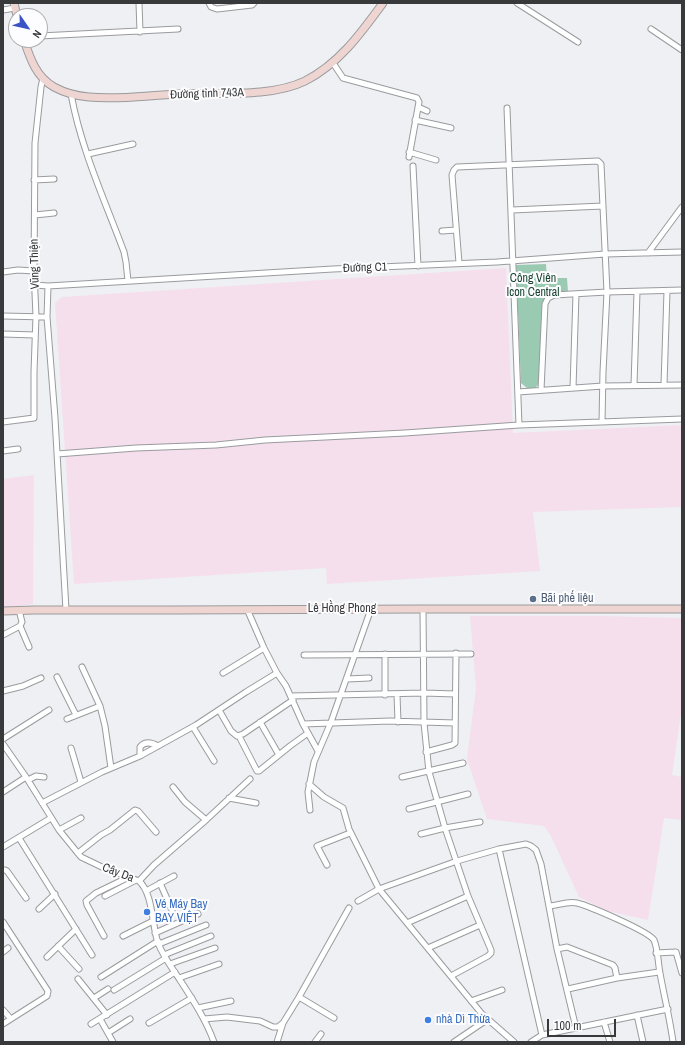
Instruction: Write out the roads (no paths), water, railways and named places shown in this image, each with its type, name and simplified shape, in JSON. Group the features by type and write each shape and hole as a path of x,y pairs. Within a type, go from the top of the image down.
{"main road":[{"name":"Đường tỉnh 743A","path":"27,48 31,61 43,78 54,87 71,94 101,98 255,92 294,85 309,78 333,63 357,38 383,3"},
{"name":"Lê Hồng Phong","path":"3,611 247,609 682,609"}],"street":[{"path":"139,3 140,32"},
{"path":"209,3 211,7 217,9 254,3"},
{"path":"517,3 578,42"},
{"path":"3,10 14,5"},
{"path":"48,35 178,29"},
{"path":"651,29 682,50"},
{"path":"333,63 343,78 417,98 419,102 409,154 436,160"},
{"name":"Vũng Thiện","path":"3,422 34,418 36,316 34,271 35,131 43,78"},
{"path":"71,94 88,154 124,252 128,281"},
{"path":"418,107 427,111"},
{"path":"506,108 512,210 512,261 519,425"},
{"path":"415,120 452,128"},
{"path":"88,154 133,144"},
{"path":"458,263 452,175 457,167 598,162 601,164 607,292 602,422"},
{"path":"413,166 418,266"},
{"path":"34,180 54,179"},
{"path":"512,210 603,206"},
{"path":"648,253 682,208"},
{"path":"35,215 54,213"},
{"path":"442,231 456,230"},
{"name":"Đường C1","path":"35,285 48,286 333,269 512,261 605,254 682,252"},
{"path":"3,272 18,270 34,271"},
{"path":"48,286 47,317 66,610"},
{"path":"541,390 545,304 548,298 554,295 682,290"},
{"path":"664,384 667,291"},
{"path":"634,386 637,292"},
{"path":"573,388 576,294"},
{"path":"3,316 47,317"},
{"path":"3,334 35,335"},
{"path":"518,392 603,386 664,384 682,385"},
{"path":"57,454 519,425 682,419"},
{"path":"3,451 18,449"},
{"path":"247,609 264,648 292,698 303,724 318,751"},
{"path":"310,810 308,792 309,784 318,751 331,722 371,609"},
{"path":"422,609 424,723 429,772 445,828 468,896 491,950 491,953 451,976"},
{"path":"19,610 22,622 20,626 29,647"},
{"path":"3,635 20,626"},
{"path":"223,673 264,648"},
{"path":"426,752 454,744 455,741 456,653"},
{"path":"385,654 385,695"},
{"path":"304,655 471,654"},
{"path":"82,667 100,706 105,726 111,768"},
{"path":"42,802 81,782 140,756 193,727 277,673"},
{"path":"57,677 76,715"},
{"path":"3,692 23,686 40,678"},
{"path":"346,679 369,678"},
{"path":"239,736 292,698 424,693 455,694"},
{"path":"397,694 398,722"},
{"path":"67,720 100,706"},
{"path":"3,739 49,710"},
{"path":"219,710 235,736 239,736 257,771 260,771 308,733"},
{"path":"260,722 279,755"},
{"path":"303,724 331,722 455,723"},
{"path":"193,727 214,761"},
{"path":"140,756 140,747 143,744 152,743 158,746"},
{"name":"Cây Da","path":"3,744 59,830 78,853 86,860 138,881 143,886 146,891 158,942 165,957 198,1008 214,1042"},
{"path":"71,748 81,782"},
{"path":"402,777 463,763"},
{"path":"3,792 27,779 36,776 44,777"},
{"path":"105,896 138,881 250,780"},
{"path":"309,784 328,800 343,808 350,833 379,890 488,1019 514,1042"},
{"path":"173,787 185,802 206,820"},
{"path":"409,809 468,794"},
{"path":"229,798 256,803"},
{"path":"78,853 135,810 138,811 156,832"},
{"path":"3,847 51,818"},
{"path":"59,830 81,818"},
{"path":"421,834 480,822"},
{"path":"327,865 317,846 350,833"},
{"path":"19,838 92,955"},
{"path":"358,901 379,890 457,861 499,849 526,844 532,846 536,850 541,864 557,949 568,989 576,1028"},
{"path":"499,849 542,1035"},
{"path":"3,870 7,871 26,898"},
{"path":"146,891 174,876"},
{"path":"104,936 86,901 96,893 128,877"},
{"path":"160,883 172,910"},
{"path":"39,909 55,894"},
{"path":"407,923 468,896"},
{"path":"550,906 570,902 578,904 615,918 650,935 654,941 673,1042"},
{"path":"204,1019 227,1017 260,1021 273,1027 278,1027 299,997 349,908"},
{"path":"155,933 198,914"},
{"path":"123,936 153,921"},
{"path":"3,922 48,991 47,996 3,1024"},
{"path":"101,977 158,942 206,925"},
{"path":"428,948 480,925"},
{"path":"47,956 76,929"},
{"path":"114,990 165,957 211,936"},
{"path":"58,946 79,969"},
{"path":"557,949 567,947 613,965 617,978"},
{"path":"3,952 8,948"},
{"path":"170,964 215,948"},
{"path":"656,953 676,952 682,973"},
{"path":"179,978 219,964"},
{"path":"91,1024 175,972"},
{"path":"568,989 617,978 659,972"},
{"path":"78,979 107,1015"},
{"path":"94,998 108,989"},
{"path":"472,1000 502,990"},
{"path":"299,997 334,1018"},
{"path":"149,1024 192,998"},
{"path":"198,1008 231,1001"},
{"path":"531,1042 542,1035 668,1009"},
{"path":"3,1010 11,1019"},
{"path":"637,1015 643,1042"},
{"path":"100,1019 114,1042"},
{"path":"108,1033 130,1019"},
{"path":"454,1042 488,1019"},
{"path":"604,1022 610,1042"},
{"path":"277,1042 282,1023"},
{"path":"315,1042 321,1034"}],"place":[{"name":"Bãi phế liệu","path":"533,599"},
{"name":"Vé Máy Bay BAY VIỆT","path":"147,912"},
{"name":"nhà Dì Thừa","path":"428,1020"}],"park label":[{"name":"Công Viên Icon Central","path":"533,286"}]}
